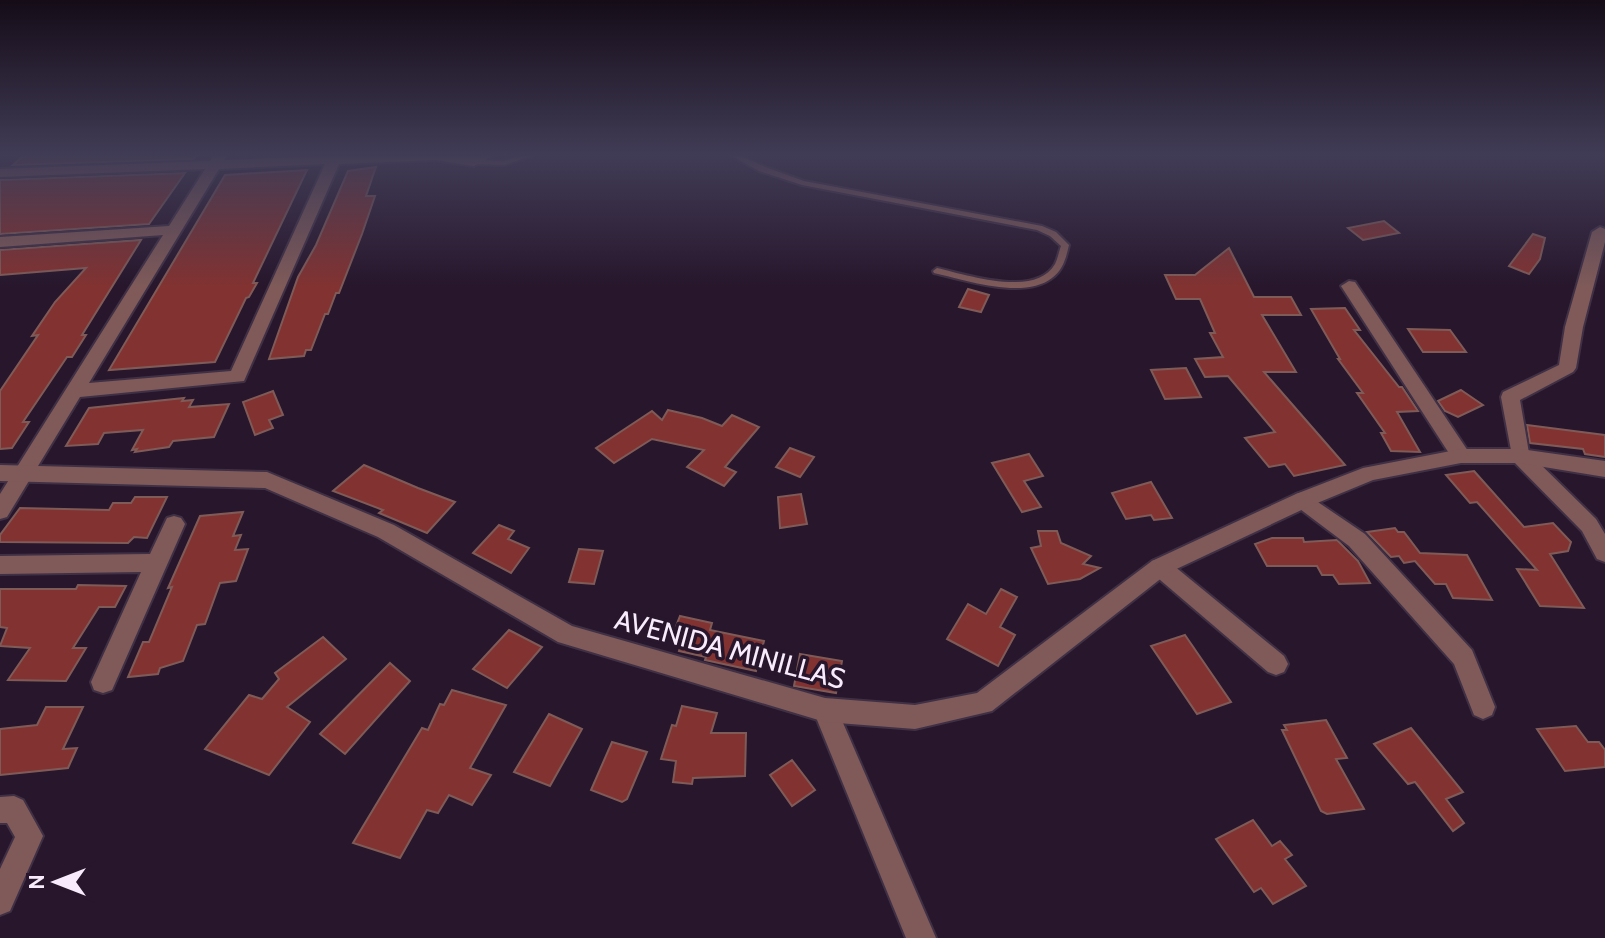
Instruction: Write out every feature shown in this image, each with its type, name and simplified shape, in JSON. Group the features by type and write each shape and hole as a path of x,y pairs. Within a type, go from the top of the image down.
{"street":[{"path":"0,511 192,200"},
{"path":"74,391 238,377 316,200"},
{"path":"0,242 173,230"},
{"path":"1600,232 1574,327 1567,368 1510,397 1520,456 1597,530 1605,553"},
{"path":"1349,286 1461,456"},
{"name":"AVENIDA MINILLAS","path":"0,473 267,480 386,531 566,635 825,710 915,717 983,703 1160,567 1303,500 1370,473 1461,456 1520,456 1605,469"},
{"path":"1303,500 1357,540 1464,658 1483,707"},
{"path":"103,682 174,524"},
{"path":"0,565 155,563"},
{"path":"1160,567 1276,664"},
{"path":"825,710 921,938"},
{"path":"0,810 14,809 29,836 0,901"}],"lane":[{"path":"890,200 1039,228 1053,234 1065,245 1056,274 1037,285 1002,284 937,271"}],"building":[{"path":"0,200 166,200 149,224 0,234"},
{"path":"210,200 293,200 253,283 257,283 246,298 215,362 109,370"},
{"path":"336,200 374,200 339,293 336,293 328,314 325,314 311,350 306,350 304,356 269,359 298,277"},
{"path":"1384,221 1399,233 1363,240 1348,228"},
{"path":"1533,234 1545,238 1540,259 1529,274 1509,266"},
{"path":"141,240 82,335 86,335 72,357 67,357 23,422 29,422 12,448 0,449 0,391 38,335 32,336 55,302 86,268 0,275 0,250"},
{"path":"1229,248 1254,297 1291,297 1301,315 1262,315 1296,372 1264,372 1345,465 1294,476 1285,464 1269,467 1245,438 1275,432 1228,376 1205,377 1195,359 1223,357 1210,333 1215,333 1200,299 1176,299 1165,275 1195,275"},
{"path":"968,289 989,295 981,312 959,307"},
{"path":"1345,308 1360,330 1354,330 1418,411 1397,412 1420,452 1391,451 1381,433 1385,433 1357,393 1363,393 1338,359 1311,309"},
{"path":"1408,329 1450,330 1466,352 1423,352"},
{"path":"1186,368 1201,397 1165,399 1151,370"},
{"path":"1461,390 1483,405 1458,417 1445,411 1438,401"},
{"path":"273,391 283,415 269,420 273,428 255,435 243,402"},
{"path":"184,398 182,401 193,400 189,407 229,404 214,437 173,441 169,447 135,452 137,449 132,450 143,430 104,433 98,444 66,446 89,408"},
{"path":"668,410 722,426 732,415 759,427 725,467 736,472 724,486 687,467 704,450 652,439 614,463 596,448 652,411 662,420"},
{"path":"1527,425 1605,435 1605,457 1585,454 1583,449 1530,443"},
{"path":"790,448 814,457 800,477 776,467"},
{"path":"1029,454 1043,476 1024,481 1041,507 1022,512 992,463"},
{"path":"364,465 455,502 427,533 379,513 383,510 333,491"},
{"path":"1474,471 1524,527 1553,523 1571,542 1568,551 1550,554 1584,608 1540,606 1517,569 1537,570 1477,502 1470,503 1446,475"},
{"path":"1151,482 1172,518 1154,520 1151,515 1126,519 1112,493"},
{"path":"801,494 807,524 780,528 778,497"},
{"path":"135,497 167,497 147,538 134,537 128,543 0,542 0,535 20,508 109,510 113,503 131,503"},
{"path":"243,512 233,536 241,535 235,550 248,549 236,581 220,583 205,624 197,625 183,661 160,668 158,674 128,677 143,642 149,642 172,587 168,588 200,516"},
{"path":"499,525 514,531 508,539 529,548 511,573 473,553"},
{"path":"1395,528 1398,532 1404,532 1420,553 1467,555 1492,600 1453,598 1446,584 1435,584 1415,561 1404,563 1399,556 1391,557 1367,532"},
{"path":"1038,531 1057,531 1061,543 1091,556 1083,564 1100,568 1080,579 1048,584 1031,548 1041,546"},
{"path":"1272,538 1303,538 1304,542 1337,540 1358,561 1370,583 1339,584 1333,575 1322,575 1317,566 1267,566 1255,544"},
{"path":"579,549 603,551 594,584 569,582"},
{"path":"78,585 126,586 115,607 99,607 73,648 86,648 66,681 8,680 30,648 0,646 7,628 0,627 0,589 76,589"},
{"path":"1001,589 1017,597 1000,627 1015,635 998,666 947,639 968,604 986,614"},
{"path":"680,616 712,623 710,630 764,641 756,671 679,651 682,642 671,639"},
{"path":"509,630 542,647 507,688 473,669"},
{"path":"1185,635 1231,702 1197,714 1151,646"},
{"path":"323,637 346,659 287,707 310,722 269,775 205,749 249,695 262,699 279,679 275,673"},
{"path":"800,654 842,661 836,693 794,686"},
{"path":"390,663 410,681 345,754 320,734"},
{"path":"452,690 506,705 470,768 491,775 472,805 449,795 438,813 427,810 400,858 353,843 422,728 428,730 440,704 444,705"},
{"path":"682,706 717,713 711,733 746,733 745,776 693,778 692,784 673,782 676,761 661,759"},
{"path":"46,707 83,707 63,749 77,748 68,768 0,775 0,729 37,725"},
{"path":"549,714 582,729 550,786 514,772"},
{"path":"1326,720 1347,758 1336,759 1364,809 1327,814 1321,811 1282,730 1287,730 1284,725"},
{"path":"1576,726 1588,742 1599,742 1605,750 1605,767 1565,771 1537,729"},
{"path":"1411,728 1463,792 1446,799 1464,823 1453,831 1415,782 1408,784 1374,744"},
{"path":"612,742 647,752 627,799 622,802 591,790"},
{"path":"792,760 815,790 792,806 770,775"},
{"path":"1253,820 1272,846 1280,841 1292,855 1285,859 1306,886 1273,904 1261,888 1254,892 1216,839"}]}
